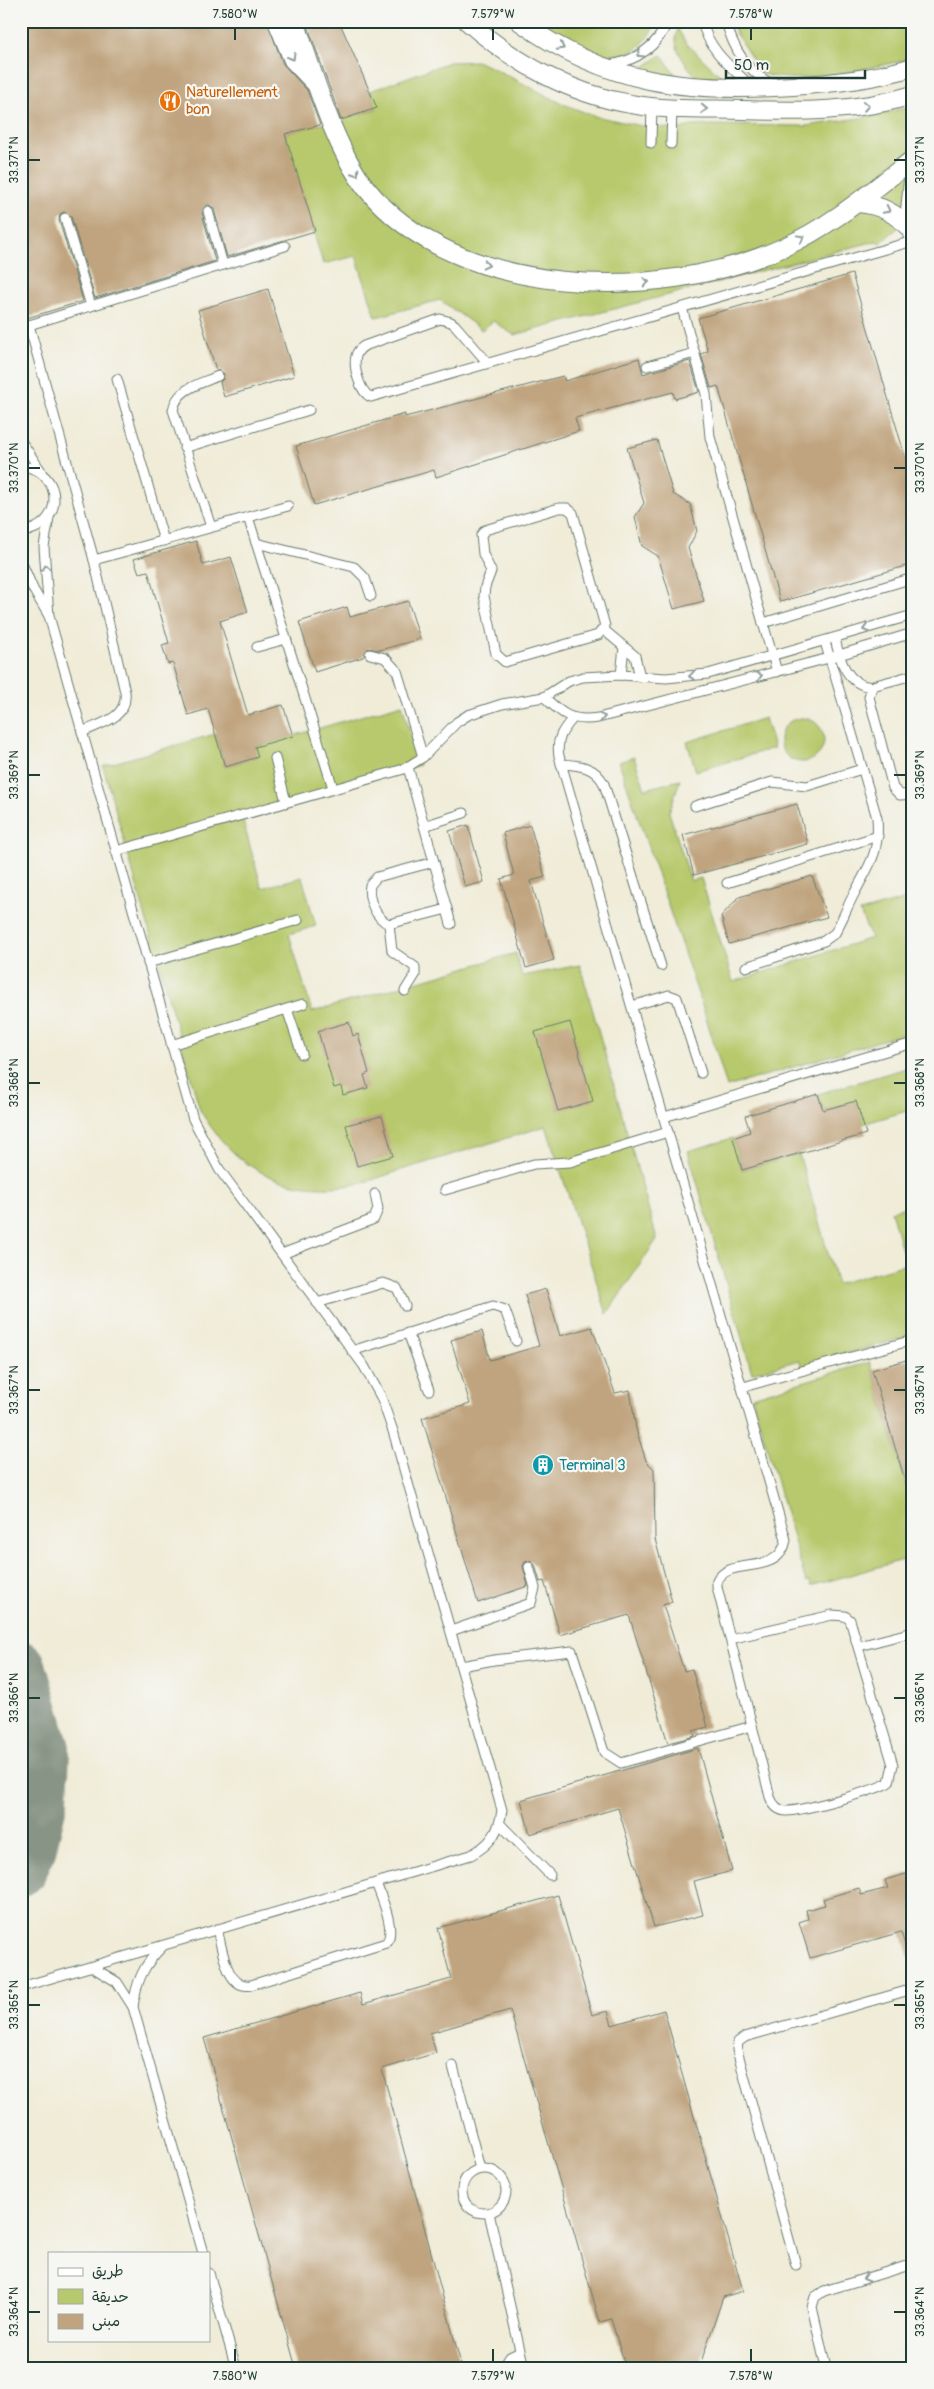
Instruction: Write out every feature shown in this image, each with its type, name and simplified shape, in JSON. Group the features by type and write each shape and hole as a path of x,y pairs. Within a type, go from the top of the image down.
{"street":[{"path":"277,21 293,60 318,85"},
{"path":"295,21 335,130 348,160 365,187 387,212 412,232 471,262 560,280 605,283 651,282 696,276 740,264 783,248 858,202 913,159"},
{"path":"467,21 495,44 537,70 582,91 652,106 824,111 874,104 913,95"},
{"path":"484,21 531,55 557,70 631,100"},
{"path":"520,21 551,42 598,65 635,78 703,88 777,87 841,82 913,67"},
{"path":"631,100 635,78"},
{"path":"912,236 910,211 913,181"},
{"path":"858,202 873,204 901,218 912,236"}],"lane":[{"path":"598,65 619,64 638,56 654,43 668,21"},
{"path":"702,21 705,32 716,52 753,88"},
{"path":"726,21 733,44 741,57 760,78 777,87"},
{"path":"651,143 652,106"},
{"path":"671,144 672,108"},
{"path":"208,212 223,265"},
{"path":"65,218 91,306"},
{"path":"487,362 455,325 440,319 364,346 359,350 355,361 362,389 371,396 682,308 912,236"},
{"path":"25,324 91,306 285,246"},
{"path":"682,308 706,394 710,436 777,672"},
{"path":"21,338 25,324"},
{"path":"25,324 94,560 126,700 118,715 82,732"},
{"path":"647,366 694,353"},
{"path":"211,528 174,419 174,402 185,390 218,376"},
{"path":"117,379 164,541"},
{"path":"184,448 309,410"},
{"path":"21,441 49,481 54,499 44,548 49,616 187,1101 200,1136 219,1169 352,1351 373,1382 388,1414 502,1810 500,1824 494,1838 484,1848 471,1855 21,1987"},
{"path":"21,466 36,469 43,474"},
{"path":"94,560 288,506"},
{"path":"563,507 570,510 605,619 604,630 598,635 514,662 501,661 496,654 484,593 491,572 483,554 481,538 483,532 563,507"},
{"path":"21,532 36,529 49,517"},
{"path":"248,517 333,788"},
{"path":"256,543 354,567 365,578 371,596"},
{"path":"21,561 33,589 49,616"},
{"path":"763,623 913,578"},
{"path":"116,851 408,767 423,758 457,722 468,715 502,704 544,697 569,681 583,677 621,675 666,678 708,674 773,657 913,615"},
{"path":"604,630 635,656 640,677"},
{"path":"544,697 562,714 586,720 598,718 829,658 913,633"},
{"path":"256,647 286,639"},
{"path":"835,639 839,655 851,678 861,685 872,687 913,675"},
{"path":"746,967 824,941 835,933 872,862 878,836 877,818 824,642"},
{"path":"621,675 624,647"},
{"path":"370,654 385,658 397,671 423,758"},
{"path":"872,687 869,702 893,788 900,795 913,794"},
{"path":"573,718 562,730 558,738 557,747 561,764 786,1540 784,1548 774,1560 727,1571 719,1577 717,1587 730,1639 770,1797 773,1804 779,1809 795,1810 882,1787 889,1782 893,1766 850,1620 838,1614 730,1639"},
{"path":"275,758 286,802"},
{"path":"561,764 586,767 601,776 662,966"},
{"path":"408,767 451,924"},
{"path":"695,806 772,782 807,786 862,769"},
{"path":"424,826 464,813"},
{"path":"727,883 878,836"},
{"path":"434,862 373,880 369,889 377,915 380,920 389,924 447,909"},
{"path":"148,963 298,920"},
{"path":"389,924 392,951 415,967 415,975 405,991"},
{"path":"632,1006 669,995 677,998 701,1074"},
{"path":"171,1045 303,1004"},
{"path":"287,1009 302,1054"},
{"path":"664,1117 913,1043"},
{"path":"445,1190 534,1164 570,1162 668,1132"},
{"path":"282,1254 374,1219 378,1209 375,1194"},
{"path":"317,1303 383,1283 397,1288 405,1306"},
{"path":"352,1351 497,1306 508,1314 516,1341"},
{"path":"408,1333 429,1390"},
{"path":"743,1387 913,1340"},
{"path":"451,1631 532,1603 535,1588 529,1567"},
{"path":"859,1646 913,1632"},
{"path":"461,1666 494,1660 572,1651 604,1752 621,1763 752,1726"},
{"path":"500,1824 550,1875"},
{"path":"217,1929 234,1980 242,1985 251,1985 386,1943 390,1939 391,1928 376,1883"},
{"path":"133,2007 135,1989 142,1972 151,1957 164,1945"},
{"path":"92,1967 117,1982 133,2007 203,2252"},
{"path":"796,2265 737,2050 738,2042 744,2037 913,1989"},
{"path":"453,2066 480,2169"},
{"path":"480,2169 497,2172 507,2187 503,2204 489,2213 472,2210 462,2196 466,2179 472,2172 480,2169"},
{"path":"489,2213 524,2368"},
{"path":"826,2368 812,2307 815,2297 824,2290 913,2264"},
{"path":"210,2277 236,2368"},
{"path":"503,2368 510,2357 520,2352"}],"green space":[{"path":"536,21 658,21 642,44 630,52 617,55 588,50 559,36"},
{"path":"733,21 913,21 913,57 902,61 814,78 779,77 762,74 736,34"},
{"path":"678,29 686,43 731,86 698,79 680,56 676,42"},
{"path":"661,55 682,83 634,74"},
{"path":"476,61 561,103 594,116 642,126 680,129 691,126 714,125 806,126 867,117 913,106 913,219 905,222 880,243 876,241 514,335 493,321 482,330 440,300 376,317 356,256 323,264 285,134 377,109 370,91 449,62"},
{"path":"402,704 419,765 242,818 262,888 302,877 316,926 289,934 312,1012 516,953 522,976 580,965 657,1239 607,1314 546,1126 363,1182 345,1186 321,1187 299,1185 279,1180 260,1172 243,1161 227,1146 213,1130 200,1110 103,766 215,734 225,767 257,757 255,747"},
{"path":"765,718 774,748 696,771 687,742"},
{"path":"802,718 814,722 820,728 824,740 820,752 814,758 802,762 790,758 784,752 780,740 784,728 790,722"},
{"path":"634,757 645,789 680,780 669,812 691,881 701,878 733,982 871,938 860,912 911,898 906,881 913,879 913,1031 727,1087 705,1014 619,762"},
{"path":"913,1066 913,1109 863,1124 856,1102 823,1110 818,1094"},
{"path":"733,1138 742,1170 799,1154 837,1284 906,1264 891,1211 913,1205 913,1335 802,1367 799,1360 752,1373 688,1151"},
{"path":"870,1362 903,1474 913,1472 913,1568 906,1570 903,1560 811,1586 810,1581 806,1582 752,1397"}],"building":[{"path":"21,21 267,21 283,64 307,90 320,125 285,134 315,231 227,257 214,209 210,205 206,205 202,213 215,261 95,298 71,216 64,212 60,214 59,220 83,301 27,318 21,316"},
{"path":"306,21 339,21 377,108 341,120"},
{"path":"852,274 913,484 913,564 780,602 718,386 711,388 701,354 708,351 698,318"},
{"path":"268,289 294,376 224,397 220,382 224,374 216,370 198,310"},
{"path":"639,358 643,374 690,361 699,392 675,399 673,392 575,418 579,431 436,477 434,470 314,505 296,446 405,414 405,417 563,376 565,381"},
{"path":"657,440 673,494 690,504 697,531 688,548 704,601 674,609 658,556 642,546 635,517 644,503 627,448"},
{"path":"196,541 203,565 231,557 248,612 220,621 248,715 283,705 293,736 255,747 258,757 225,767 208,709 188,715 173,663 168,664 162,645 169,643 148,571 139,573 134,559"},
{"path":"408,601 420,639 380,650 368,648 363,657 315,672 299,622 347,607 350,617"},
{"path":"797,804 808,844 694,875 683,835"},
{"path":"468,825 484,882 465,887 449,831"},
{"path":"530,825 545,877 531,881 554,960 526,968 501,879 514,875 503,833"},
{"path":"812,876 827,917 729,944 721,916 739,897"},
{"path":"349,1022 353,1036 358,1034 369,1073 364,1075 368,1088 343,1095 341,1086 334,1088 318,1031"},
{"path":"570,1022 593,1101 558,1111 535,1032"},
{"path":"818,1094 823,1110 856,1101 866,1134 742,1170 733,1138 750,1132 745,1116"},
{"path":"382,1116 393,1156 357,1166 346,1125"},
{"name":"Terminal 3","path":"546,1289 560,1336 592,1327 615,1393 630,1390 636,1429 646,1461 654,1469 655,1539 672,1602 663,1605 684,1671 692,1669 708,1727 693,1731 695,1736 668,1743 629,1615 560,1635 544,1581 540,1582 535,1565 530,1561 525,1562 523,1566 528,1586 478,1603 422,1418 470,1404 451,1340 482,1331 490,1360 539,1346 525,1295"},
{"path":"913,1358 913,1494 909,1494 872,1370"},
{"path":"698,1748 732,1871 694,1881 703,1915 654,1927 618,1808 530,1834 521,1800"},
{"path":"913,1872 913,1958 909,1958 901,1932 810,1958 799,1922 808,1919 806,1910 825,1905 823,1899 859,1888 861,1895 888,1888 885,1880"},
{"path":"558,1895 592,2015 608,2011 612,2025 664,2010 743,2291 723,2297 699,2368 626,2368 611,2319 600,2322 510,2010 430,2033 436,2053 382,2069 462,2368 296,2368 204,2038 360,1993 363,2004 451,1979 438,1928"}],"taxiway":[{"path":"21,1666 45,1749 43,1800 31,1850 21,1871"}],"place":[{"name":"Naturellement bon","path":"170,101"},
{"name":"Terminal 3","path":"543,1465"}]}
